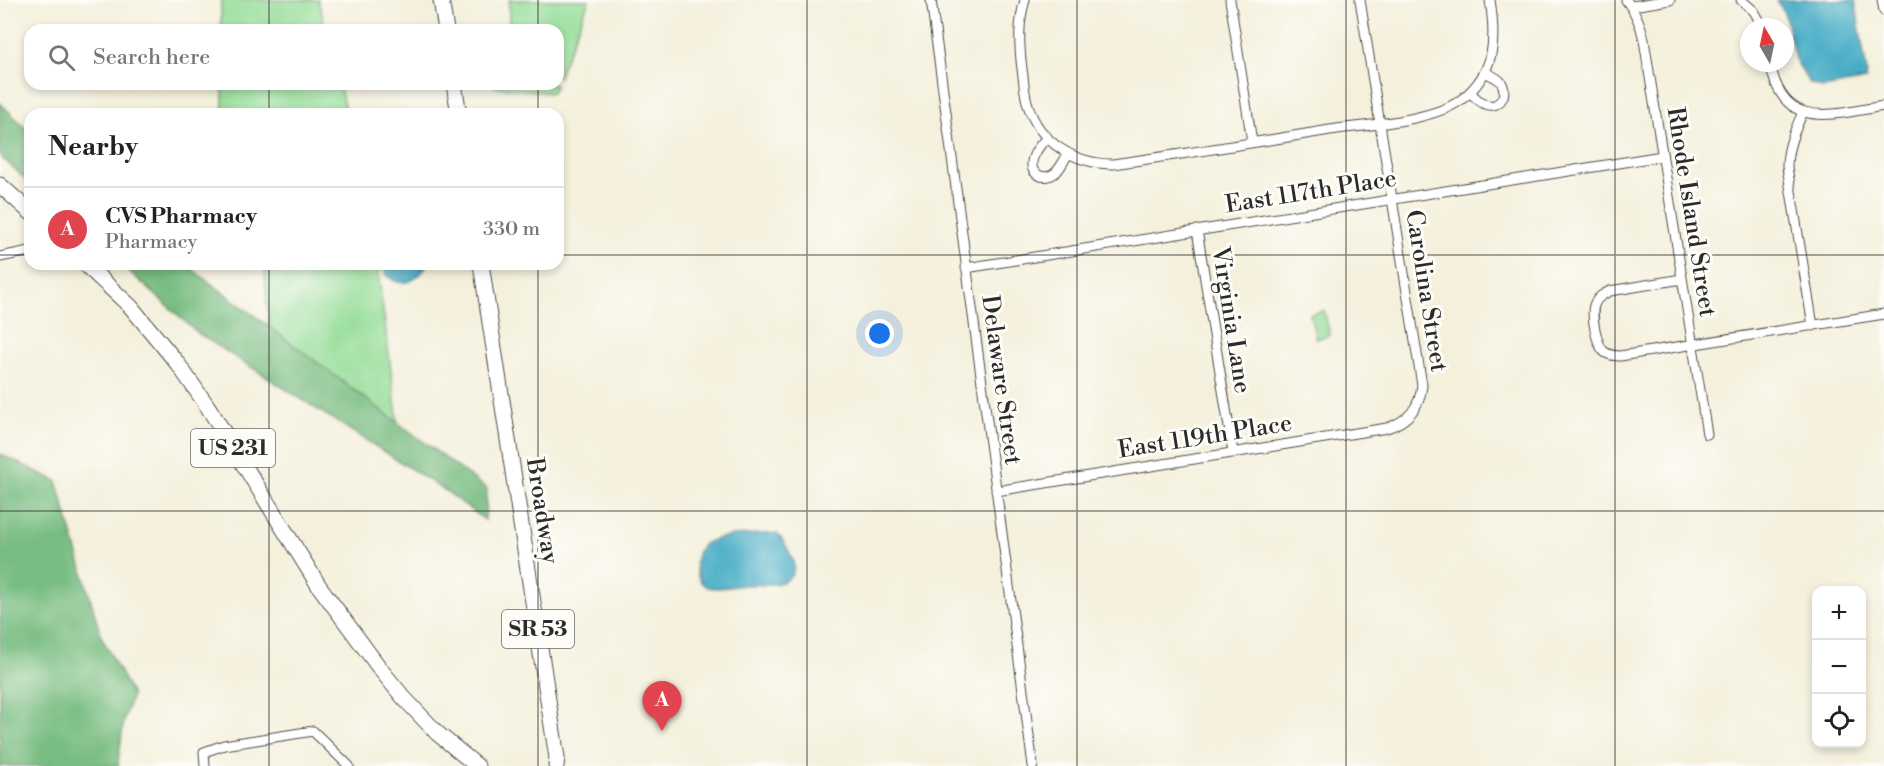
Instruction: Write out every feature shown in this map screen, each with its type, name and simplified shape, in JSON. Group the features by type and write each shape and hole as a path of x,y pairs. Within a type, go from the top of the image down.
{"main road":[{"path":"441,0 445,24"},
{"path":"455,90 458,108"},
{"path":"0,184 24,206"},
{"name":"US 231","path":"91,270 131,307 178,364 208,407 319,586 381,670 437,733 477,766"},
{"name":"Broadway","path":"482,270 541,649 557,758 556,766"}],"street":[{"name":"Delaware Street","path":"931,0 1033,766"},
{"path":"1025,0 1019,28 1019,42 1025,90 1031,113 1047,137 1068,154 1086,161 1113,164 1434,114 1454,105 1470,92 1485,72 1494,39 1490,0"},
{"path":"1230,0 1252,142"},
{"name":"Carolina Street","path":"1360,0 1422,385 1421,395 1414,410"},
{"path":"1629,3 1670,0"},
{"path":"1741,0 1754,11 1758,18"},
{"name":"Rhode Island Street","path":"1629,3 1642,29 1707,434"},
{"path":"1470,92 1484,104 1497,104 1503,99 1505,94 1502,84 1485,72"},
{"path":"1772,72 1773,80 1784,98 1803,112 1825,115 1884,106"},
{"path":"1803,112 1787,155 1787,167 1813,326"},
{"path":"1047,137 1032,161 1037,175 1052,176 1068,154"},
{"name":"East 117th Place","path":"966,268 1662,156"},
{"name":"Virginia Lane","path":"1197,230 1233,452"},
{"path":"0,257 24,251"},
{"path":"1682,279 1610,291 1600,296 1593,310 1598,342 1606,353 1620,356 1884,314"},
{"name":"East 119th Place","path":"996,490 1387,428 1405,420 1414,410"},
{"path":"206,766 204,752 224,745 314,731 349,766"}],"green space":[{"path":"221,0 318,0 324,24 221,24"},
{"path":"509,0 589,0 564,63 564,24 509,24"},
{"path":"223,90 340,90 345,108 223,108"},
{"path":"524,90 553,90 552,93"},
{"path":"0,103 24,126 24,178 0,156"},
{"path":"128,270 193,270 487,489 485,520 446,491 199,334"},
{"path":"264,270 378,270 398,423 269,327"},
{"path":"1324,311 1330,335 1316,339 1310,314"},
{"path":"0,454 57,481 101,636 132,695 124,719 119,766 0,766"}],"water":[{"path":"1777,0 1855,0 1867,73 1866,80 1823,88 1809,83 1795,59 1794,18 1786,18"},
{"path":"385,270 423,270 417,277 403,282 397,282"},
{"path":"777,533 793,561 794,570 785,581 717,588 705,586 700,580 696,569 696,558 699,549 706,543 725,537"}],"place":[{"name":"CVS Pharmacy","path":"662,731"}]}
